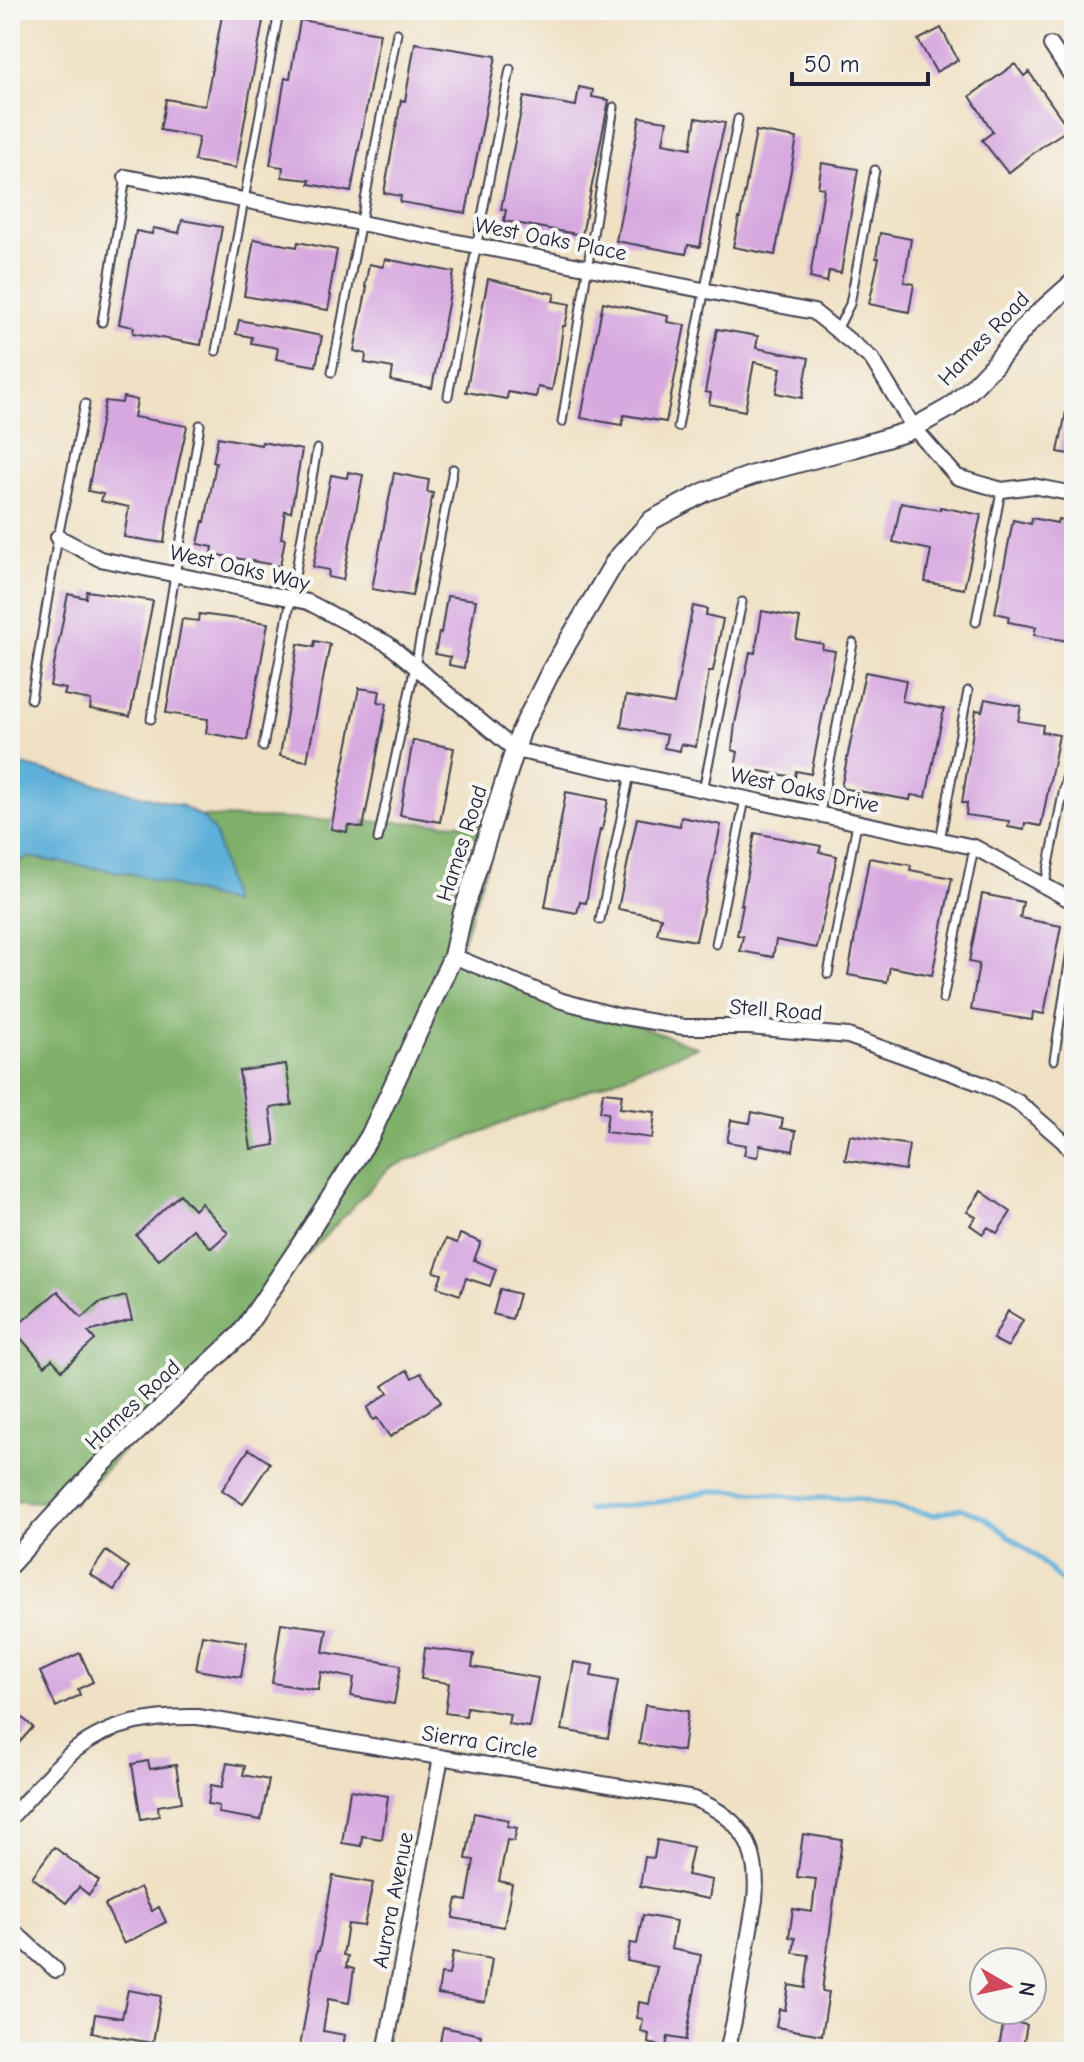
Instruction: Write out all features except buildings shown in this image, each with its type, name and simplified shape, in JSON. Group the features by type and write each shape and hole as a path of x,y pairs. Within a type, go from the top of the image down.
{"street":[{"path":"1051,45 1074,80"},
{"name":"West Oaks Place","path":"126,177 814,312 872,359 914,428 957,477 1002,490 1033,486 1074,494"},
{"name":"Hames Road","path":"10,1564 103,1463 241,1334 370,1136 453,956 462,916 521,731 545,681 616,560 652,520 705,492 914,428 949,408 972,388 1029,322 1074,282"},
{"name":"West Oaks Way","path":"58,537 100,559 308,602 388,644 515,750"},
{"name":"West Oaks Drive","path":"515,750 974,847 1074,902"},
{"name":"Stell Road","path":"453,956 562,1001 618,1016 684,1027 750,1027 848,1036 982,1084 1018,1102 1074,1154"},
{"name":"Sierra Circle","path":"10,1818 61,1764 87,1742 121,1726 158,1717 198,1717 676,1795 711,1806 740,1829 755,1860 757,1879 727,2052"},
{"name":"Aurora Avenue","path":"385,2052 441,1757"},
{"path":"10,1928 56,1970"}],"lane":[{"path":"216,351 278,17"},
{"path":"332,372 397,33"},
{"path":"448,396 510,69"},
{"path":"562,422 614,107"},
{"path":"678,427 738,119"},
{"path":"837,330 850,304 875,170"},
{"path":"102,322 126,177"},
{"path":"31,699 58,537 85,404"},
{"path":"151,719 200,425"},
{"path":"263,747 317,449"},
{"path":"378,839 453,469"},
{"path":"976,622 1002,490"},
{"path":"703,790 742,602"},
{"path":"820,814 853,643"},
{"path":"940,840 968,691"},
{"path":"1045,885 1074,738"},
{"path":"600,920 630,774"},
{"path":"716,944 745,799"},
{"path":"828,974 857,822"},
{"path":"943,999 974,847"},
{"path":"1054,1060 1074,931"}],"green space":[{"path":"10,811 499,825 457,960 697,1047 389,1168 73,1504 10,1500"}],"water":[{"path":"10,762 183,806 204,819 215,833 232,903 133,874 28,857 10,866"}],"waterway":[{"path":"588,1510 666,1501 709,1491 803,1498 854,1498 934,1515 960,1508 984,1517 1037,1557 1074,1594"}]}
